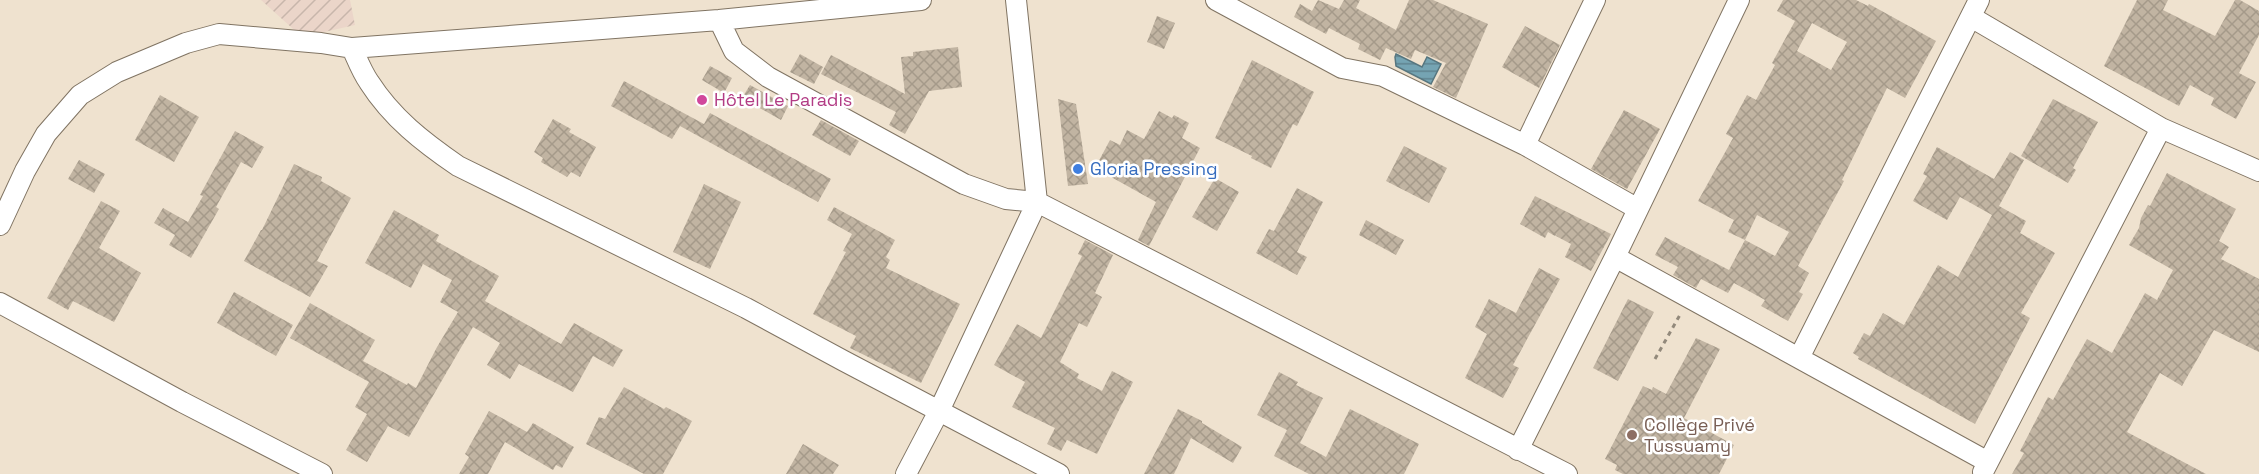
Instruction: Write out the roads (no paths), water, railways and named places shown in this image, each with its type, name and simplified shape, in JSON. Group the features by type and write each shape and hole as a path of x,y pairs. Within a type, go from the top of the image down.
{"street":[{"path":"0,225 25,171 46,134 80,95 117,72 186,43 219,34 352,48 719,20 921,0"},
{"path":"906,474 939,411 1037,202 1016,0"},
{"path":"1216,0 1342,68 1383,76 1525,145 1638,209"},
{"path":"1525,145 1595,0"},
{"path":"1518,450 1616,257 1739,0"},
{"path":"1799,358 1975,9 2161,128 2259,171"},
{"path":"719,20 734,51 768,77 964,184 1006,199 1037,202 1568,474"},
{"path":"352,48 368,81 390,111 420,140 458,166 746,308 1059,474"},
{"path":"1616,257 1799,358 1985,468 2161,128"},
{"path":"0,303 172,397 322,474"}],"water":[{"path":"1396,54 1422,67 1427,57 1441,64 1431,84 1396,66"}],"place":[{"name":"Hôtel Le Paradis","path":"702,100"},
{"name":"Gloria Pressing","path":"1078,169"},
{"name":"Collège Privé Tussuamy","path":"1632,435"}]}
